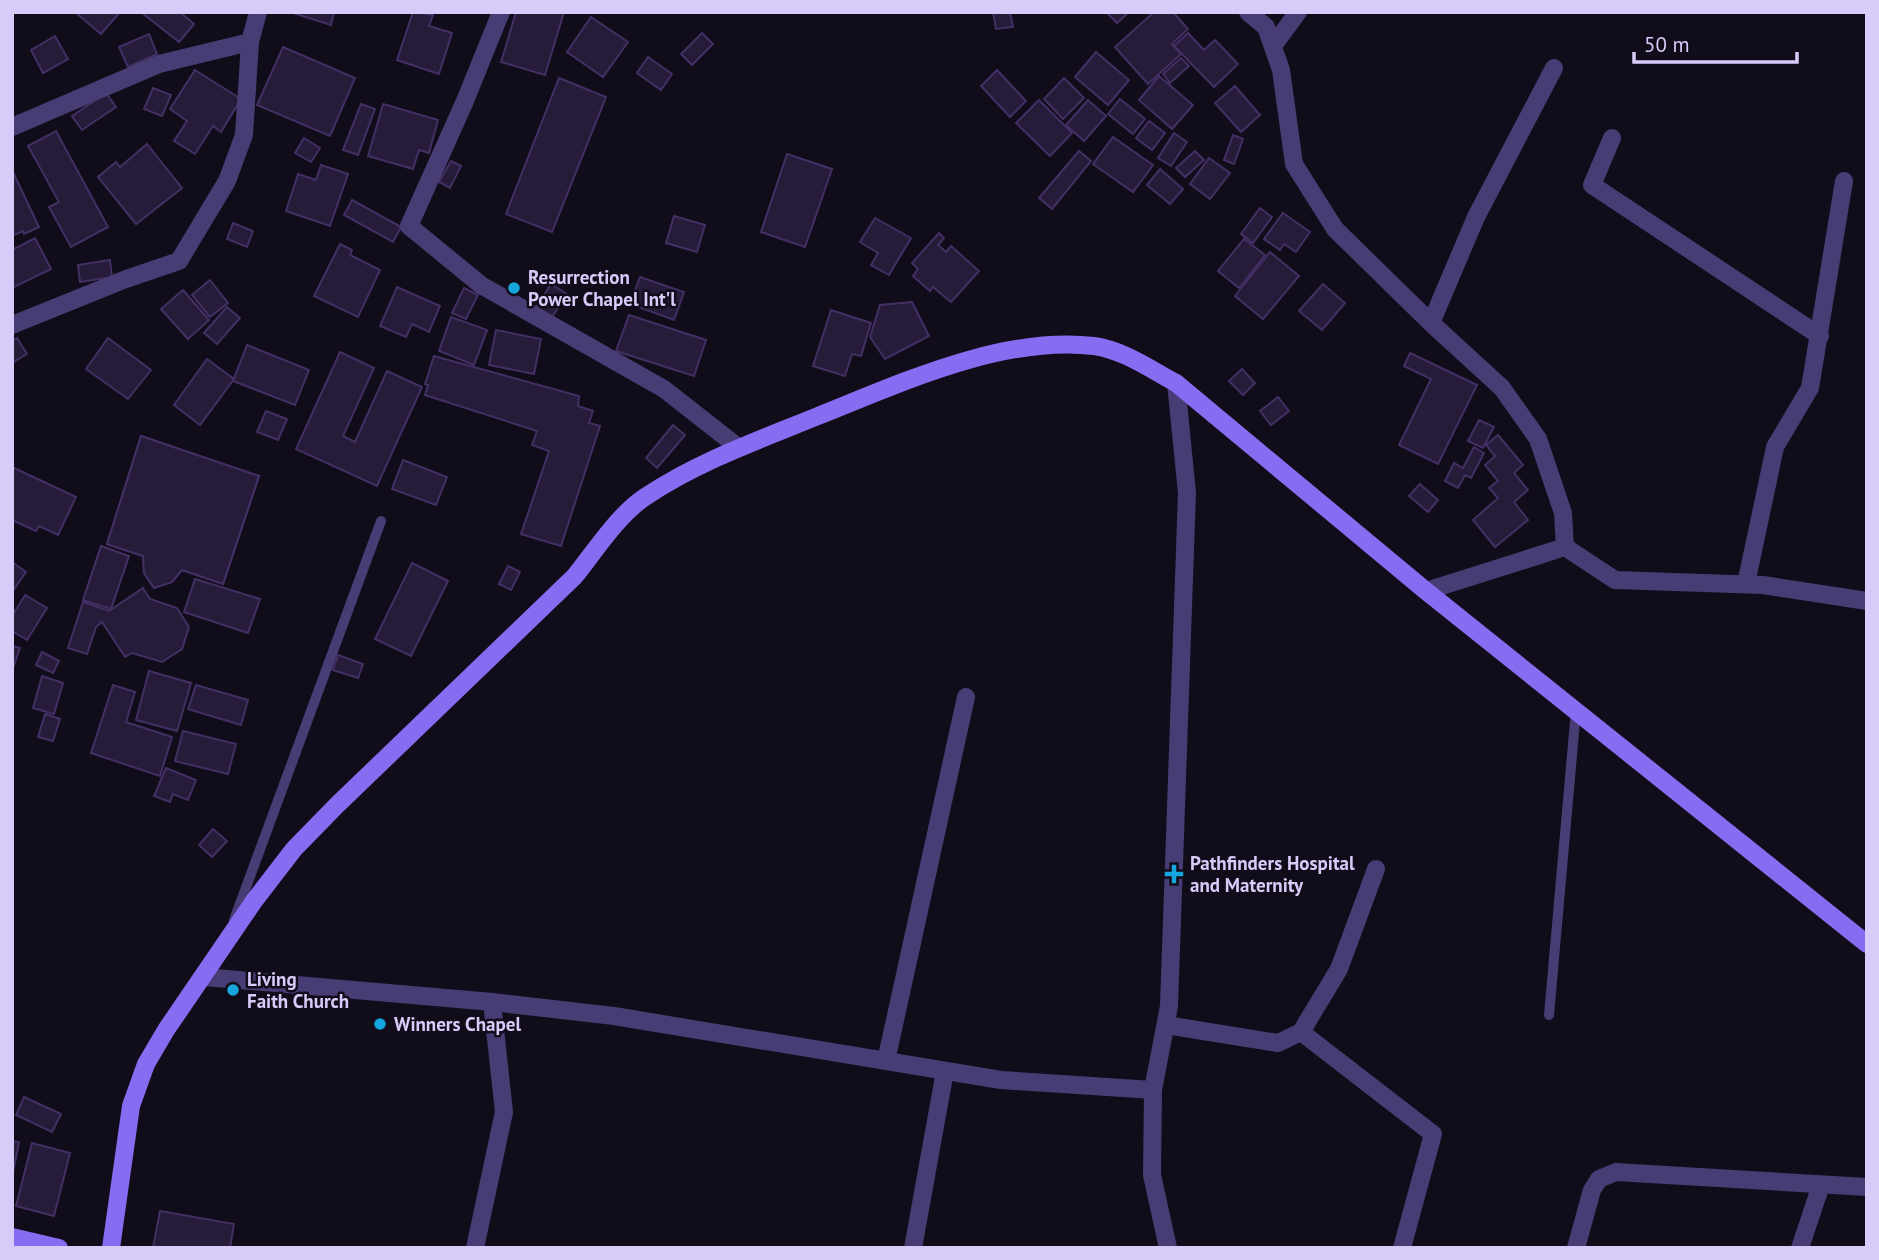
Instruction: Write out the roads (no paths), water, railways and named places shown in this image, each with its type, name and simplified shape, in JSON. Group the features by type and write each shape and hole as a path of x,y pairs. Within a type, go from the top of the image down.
{"street":[{"path":"12,325 126,279 179,261 226,181 244,135 250,42 258,12"},
{"path":"501,12 465,102 409,226 481,285 664,389 738,447"},
{"path":"1248,12 1266,27 1273,46 1280,70 1293,164 1335,229 1502,388 1538,439 1563,513 1565,547"},
{"path":"1273,46 1298,12"},
{"path":"12,127 159,64 250,42"},
{"path":"1431,323 1476,217 1554,68"},
{"path":"1612,138 1592,185 1820,336"},
{"path":"1746,584 1775,447 1810,388 1844,181"},
{"path":"110,1248 131,1106 146,1064 166,1030 254,901 294,849 346,795 575,576 608,534 642,499 683,474 738,447 926,374 1016,349 1055,344 1096,346 1133,359 1176,383 1426,591 1867,944"},
{"path":"1168,1248 1152,1175 1153,1090 1169,1006 1187,493 1176,383"},
{"path":"1565,547 1615,580 1763,585 1867,601"},
{"path":"1426,591 1565,547"},
{"path":"886,1061 966,697"},
{"path":"1166,1025 1278,1043 1301,1032 1339,969 1376,869"},
{"path":"204,977 492,1002 614,1016 1001,1080 1153,1090"},
{"path":"475,1248 504,1112 492,1002"},
{"path":"1301,1032 1433,1135 1402,1248"},
{"path":"913,1248 945,1071"},
{"path":"1576,1248 1592,1191 1599,1179 1616,1172 1867,1187"},
{"path":"1800,1248 1821,1185"},
{"path":"12,1237 59,1248"}],"lane":[{"path":"224,946 381,521"},
{"path":"1549,1015 1576,709"}],"place":[{"name":"Resurrection Power Chapel Int'l","path":"514,288"},
{"name":"Pathfinders Hospital and Maternity","path":"1174,874"},
{"name":"Living Faith Church","path":"233,990"},
{"name":"Winners Chapel","path":"380,1024"}]}
